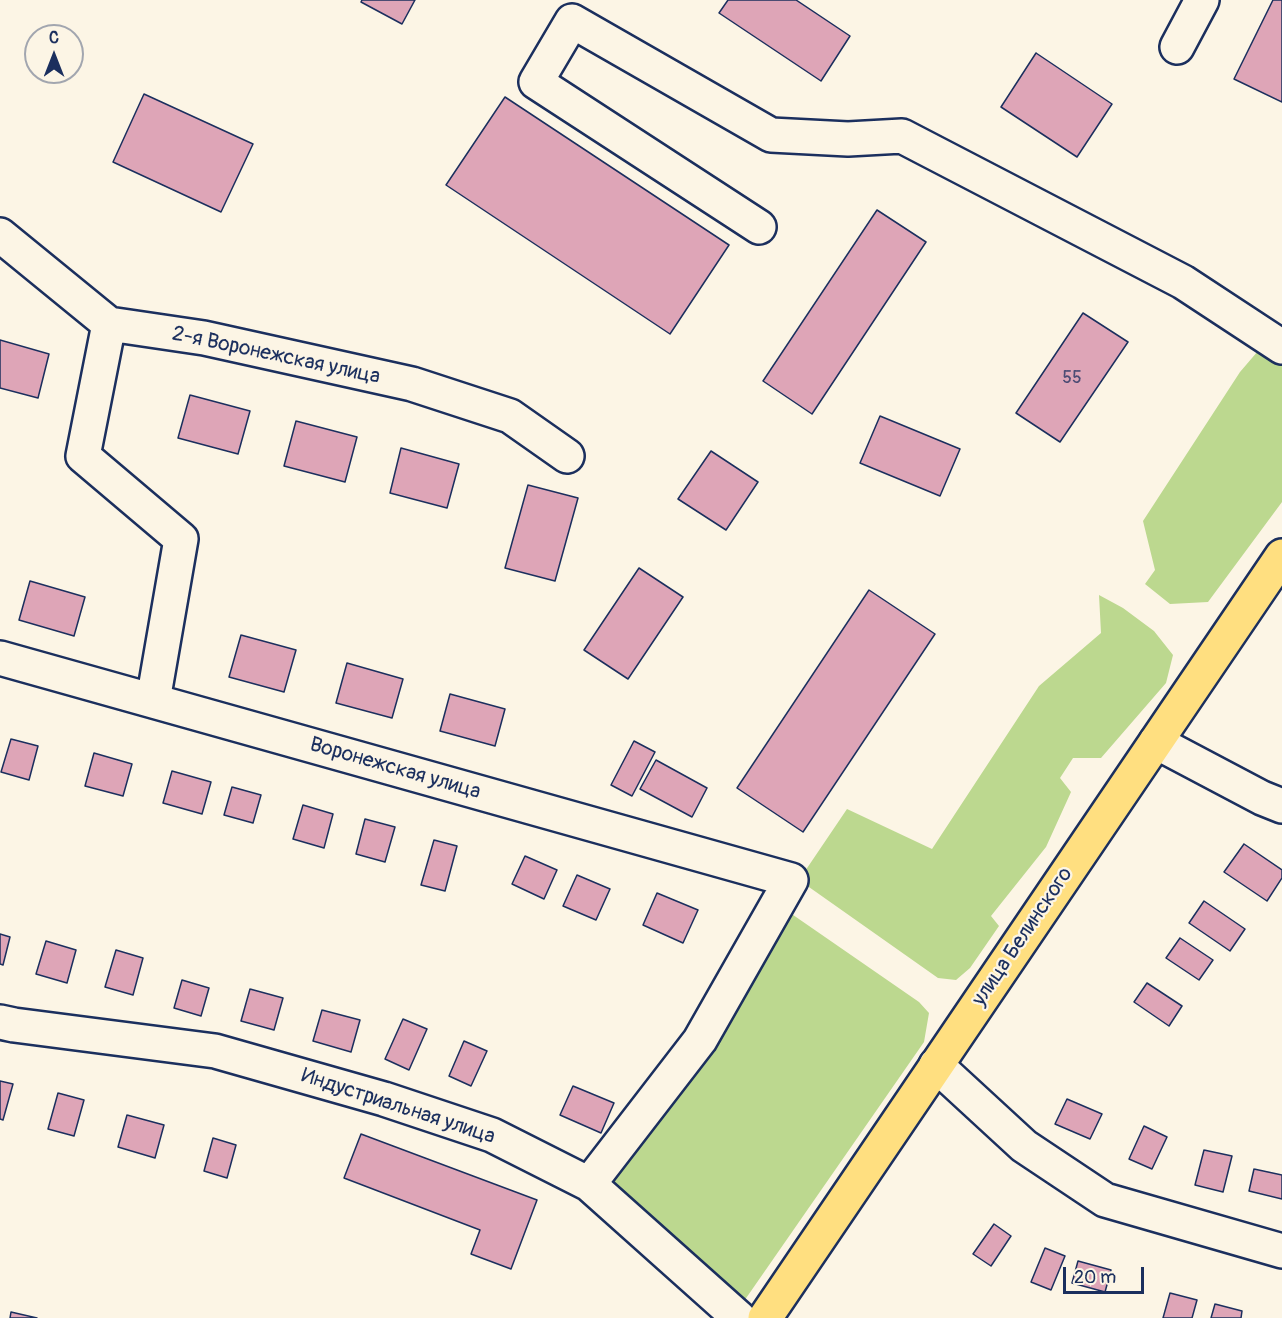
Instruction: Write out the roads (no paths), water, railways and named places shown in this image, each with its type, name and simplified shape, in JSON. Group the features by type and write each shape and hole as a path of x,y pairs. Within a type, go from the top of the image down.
{"main road":[{"name":"улица Белинского","path":"765,1318 1282,556"}],"street":[{"path":"1177,47 1202,0"},
{"path":"759,227 536,82 572,21 771,135 848,139 902,135 1183,282 1282,348"},
{"path":"0,235 109,324 83,456 181,539 153,701"},
{"name":"2-я Воронежская улица","path":"109,324 204,338 412,384 510,416 567,456"},
{"name":"Воронежская улица","path":"0,658 791,880 700,1040 589,1184"},
{"path":"1156,742 1262,798 1282,806"},
{"name":"Индустриальная улица","path":"0,1022 215,1050 492,1135 589,1184 739,1318"},
{"path":"936,1065 1024,1146 1105,1200 1282,1251"}]}
